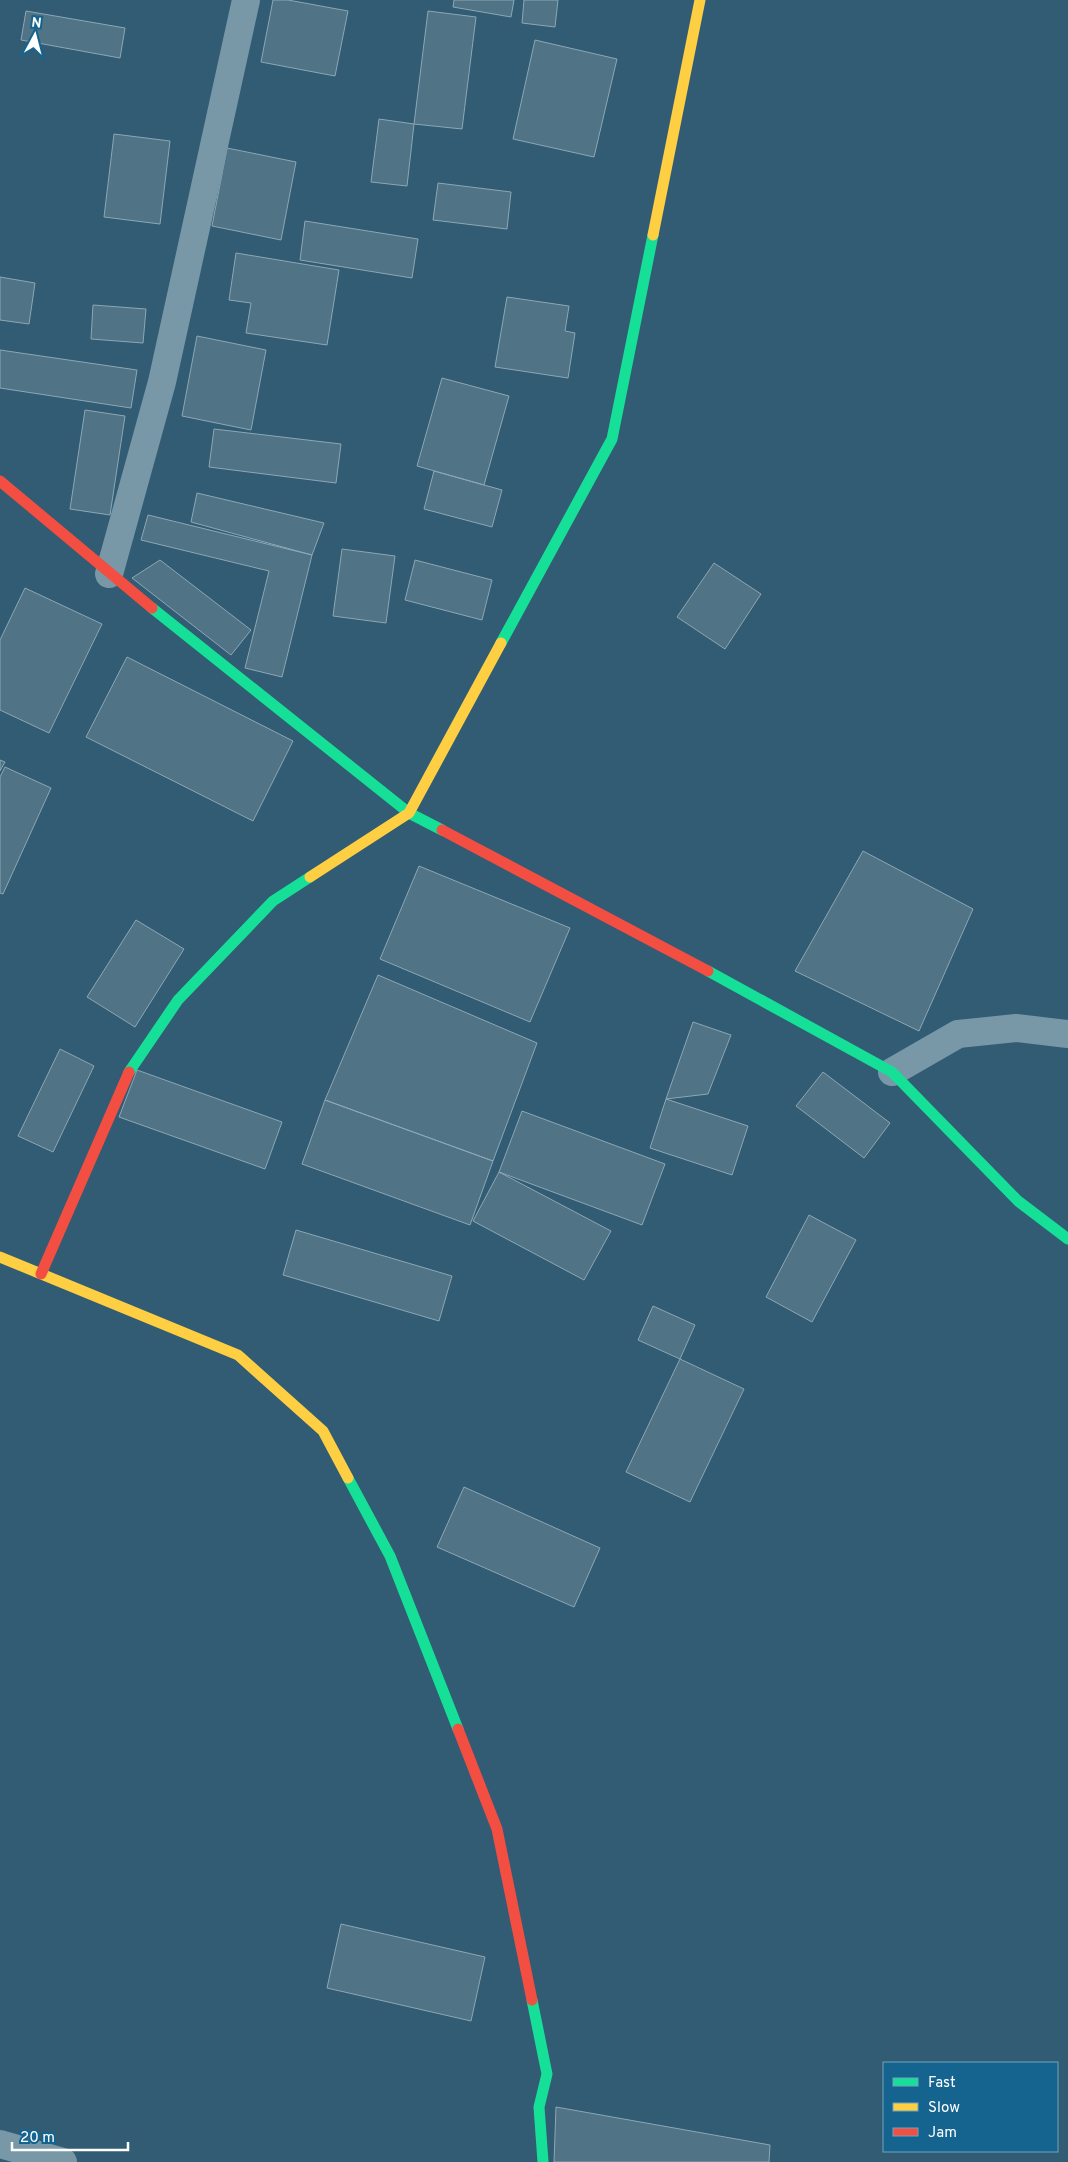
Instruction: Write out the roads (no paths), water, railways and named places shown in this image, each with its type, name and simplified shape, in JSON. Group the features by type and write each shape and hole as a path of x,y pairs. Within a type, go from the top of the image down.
{"street":[{"path":"109,574 162,382 246,0"},
{"path":"40,1274 125,1078 178,1000 273,901 409,813 612,439 700,0"},
{"path":"0,481 109,574 409,813 709,971 892,1072 1018,1201 1068,1239"},
{"path":"892,1072 958,1034 1016,1028 1068,1034"},
{"path":"0,1257 238,1355 323,1431 390,1556 497,1829 547,2074 539,2107 543,2162"},
{"path":"0,2144 63,2162"}]}
